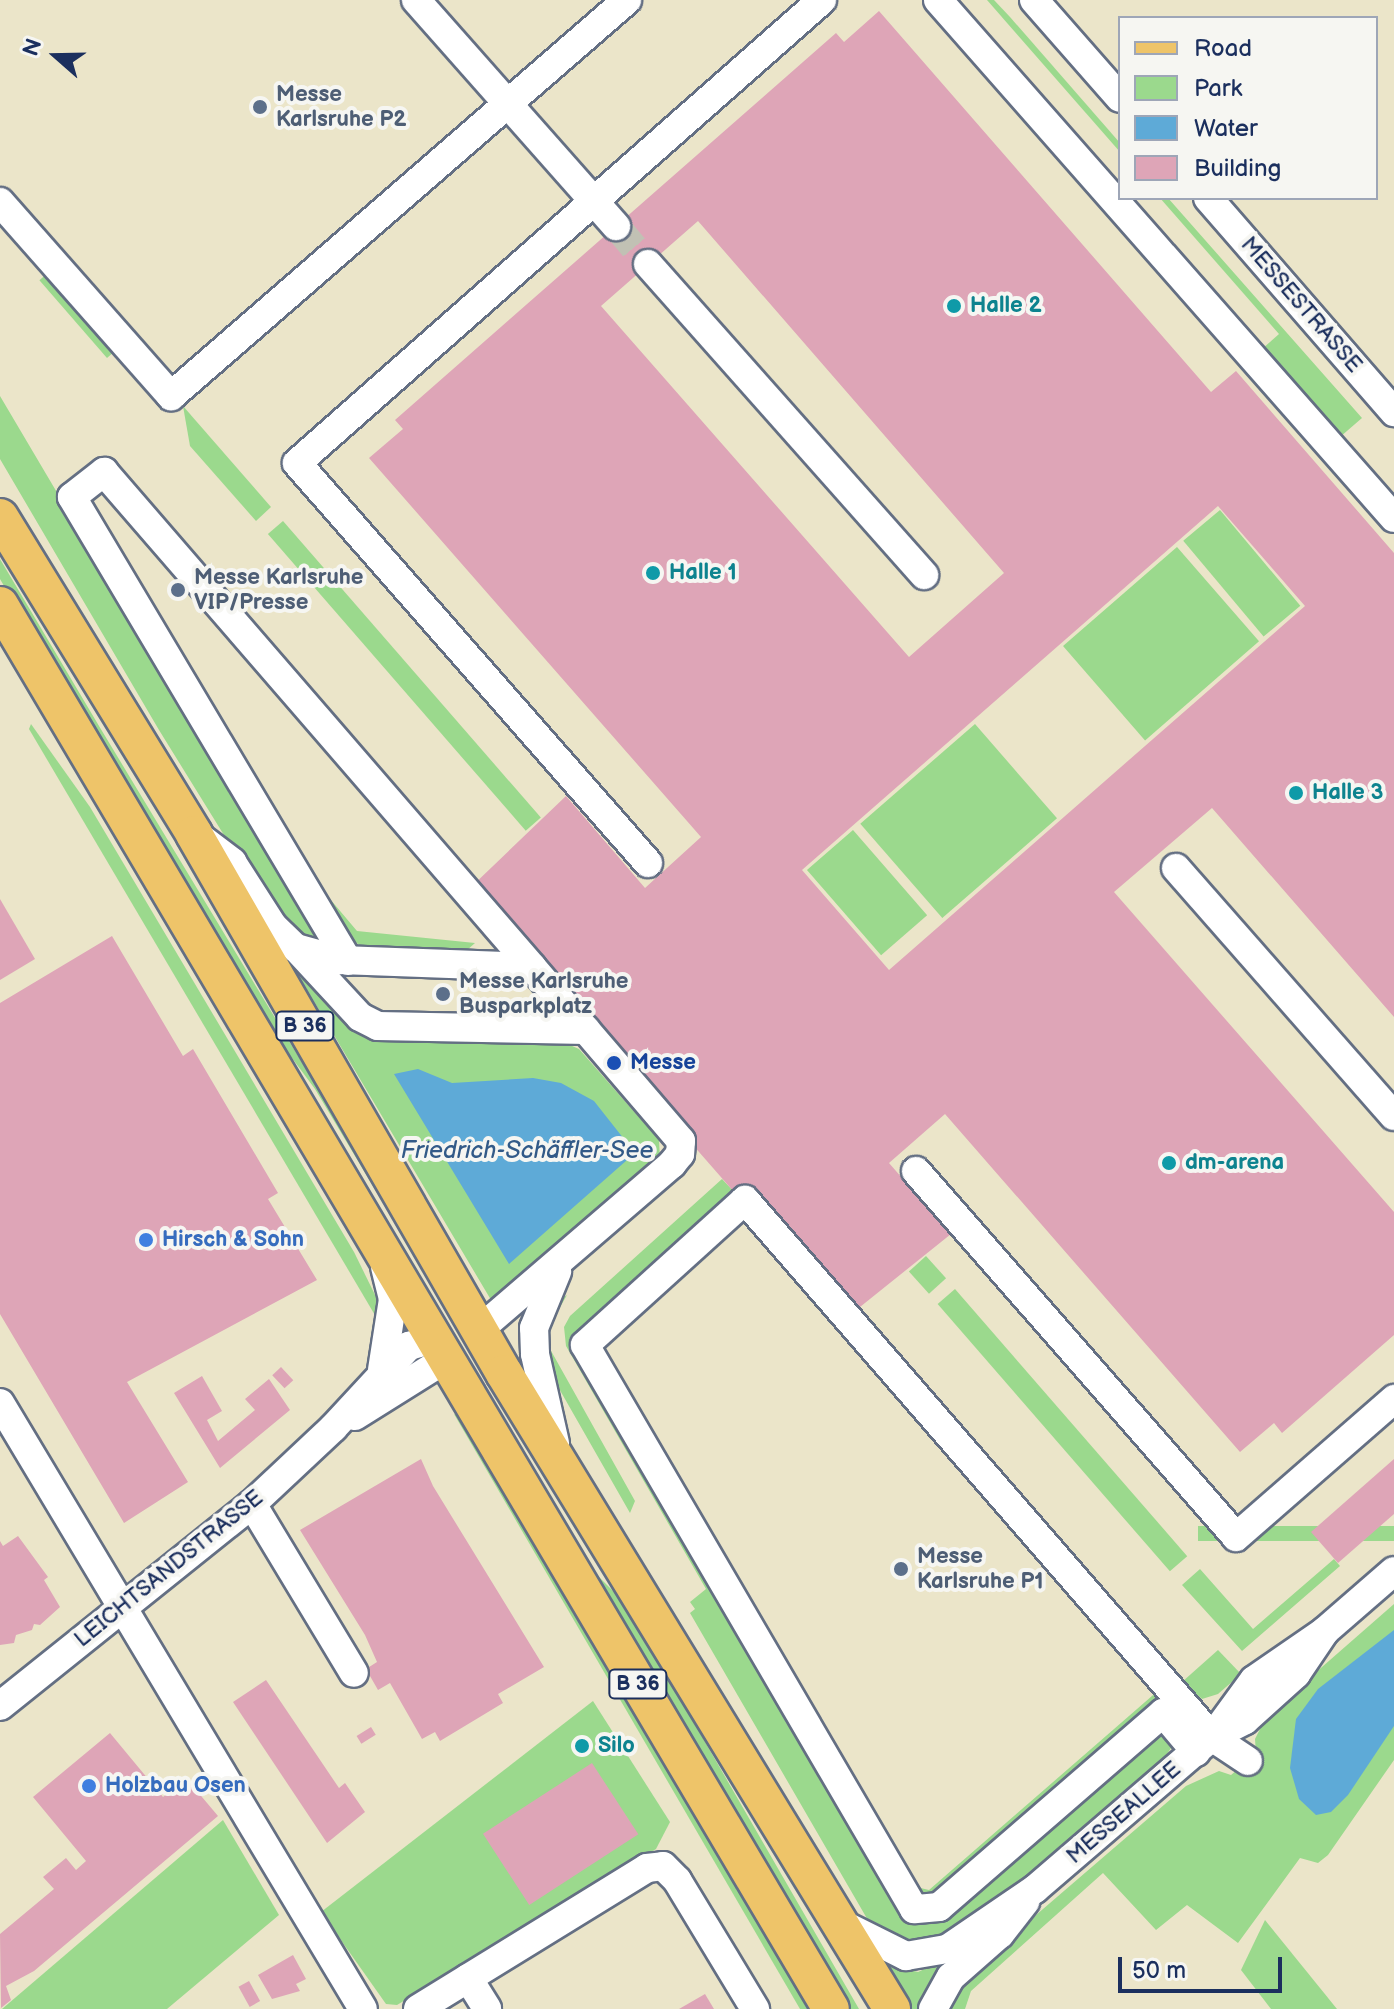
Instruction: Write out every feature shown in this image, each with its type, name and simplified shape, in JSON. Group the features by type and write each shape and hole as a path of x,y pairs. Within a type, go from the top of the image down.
{"main road":[{"name":"B 36","path":"0,517 194,834 456,1343 831,2009"},
{"name":"B 36","path":"0,605 413,1302 456,1343 504,1373 892,2009"},
{"path":"413,1302 449,1327 456,1343"}],"street":[{"path":"416,0 616,226"},
{"path":"0,202 171,396 627,0"},
{"path":"648,863 297,463 822,0"},
{"path":"938,0 1394,518"},
{"path":"1034,0 1118,96"},
{"name":"MESSESTRASSE","path":"1210,200 1394,412"},
{"path":"648,264 924,575"},
{"path":"348,961 72,497 104,472 426,839 464,890 681,1141 680,1154 562,1264 456,1343"},
{"path":"194,834 232,862 273,926 360,1017 378,1026 586,1030"},
{"path":"1176,868 1394,1116"},
{"path":"296,948 348,961 532,967"},
{"path":"916,1171 1236,1537 1394,1399"},
{"path":"1204,1744 745,1200 585,1345 914,1909 939,1907 1163,1713 1204,1744 1248,1761"},
{"path":"379,1244 393,1299 382,1370"},
{"path":"559,1463 535,1354 534,1328 544,1295 562,1264"},
{"name":"LEICHTSANDSTRASSE","path":"0,1706 252,1504 333,1428 382,1370 409,1346 456,1343"},
{"name":"LEICHTSANDSTRASSE","path":"333,1428 456,1343"},
{"path":"0,1403 363,2009"},
{"path":"252,1504 354,1673"},
{"name":"MESSEALLEE","path":"840,1923 889,1951 927,1955 947,1949 1035,1889 1204,1744 1245,1720 1278,1691 1325,1631 1394,1571"},
{"path":"418,2009 647,1868 663,1866 677,1880 755,2009"},
{"name":"MESSEALLEE","path":"933,2009 951,1977 1000,1934 1035,1889"},
{"path":"468,1978 487,2009"}],"green space":[{"path":"987,0 994,0 1010,17 1118,141 1118,150"},
{"path":"1162,200 1170,200 1362,418 1340,437 1262,349 1279,334"},
{"path":"50,271 118,349 107,358 39,280"},
{"path":"0,396 325,944 298,938 253,882 159,730 0,459"},
{"path":"183,406 271,507 256,521 190,446"},
{"path":"1220,510 1300,606 1264,637 1183,541"},
{"path":"283,521 541,818 526,831 268,534"},
{"path":"1177,547 1259,641 1145,740 1063,646"},
{"path":"0,559 435,1283 432,1285 315,1089 263,1019 25,622 0,579"},
{"path":"31,724 90,807 354,1252 379,1303 379,1322 29,729"},
{"path":"975,724 1057,818 942,918 860,824"},
{"path":"853,830 927,915 881,955 807,870"},
{"path":"319,886 357,931 475,943 466,951 363,948 348,936"},
{"path":"290,961 347,1019 563,1042 579,1049 659,1140 660,1159 494,1305"},
{"path":"722,1179 738,1196 571,1346 900,1913 920,1924 937,1922 1163,1731 1170,1738 1171,1748 1161,1763 960,1933 911,1946 869,1922 690,1613 695,1609 690,1602 706,1589 566,1346 564,1327 570,1316"},
{"path":"926,1256 946,1278 929,1294 909,1271"},
{"path":"955,1289 1187,1556 1170,1571 938,1304"},
{"path":"567,1295 547,1330 550,1349 635,1501 630,1513 545,1364 547,1309"},
{"path":"474,1373 597,1575 625,1603 859,2009 846,2009"},
{"path":"454,1414 466,1420 815,2009 800,2009"},
{"path":"1198,1526 1394,1526 1394,1541 1198,1541"},
{"path":"1334,1559 1340,1566 1242,1651 1182,1585 1200,1569 1253,1629"},
{"path":"1394,1604 1394,1760 1328,1855 1318,1863 1300,1858 1238,1943 1187,1905 1156,1930 1103,1873 971,1991 965,2009 946,2009 965,1976 1186,1786 1219,1771 1231,1775 1256,1754 1255,1739 1267,1715"},
{"path":"1218,1650 1241,1674 1218,1694 1202,1699 1182,1682"},
{"path":"1160,1689 1162,1701 934,1896 922,1896 912,1886 929,1890"},
{"path":"593,1701 670,1822 656,1849 397,2005 386,2004 321,1912"},
{"path":"223,1820 279,1915 167,2009 2,2009"},
{"path":"1265,1920 1337,2009 1271,2009 1241,1970"},
{"path":"957,1954 922,2009 905,2009 883,1963 918,1972"}],"water":[{"name":"Friedrich-Schäffler-See","path":"418,1069 452,1083 533,1078 561,1083 594,1101 635,1153 509,1264 394,1074"},
{"path":"1394,1630 1394,1726 1348,1795 1331,1812 1316,1815 1299,1799 1290,1768 1296,1719 1318,1689"}],"building":[{"path":"879,11 1211,392 1236,371 1394,553 1394,1017 1212,808 1114,892 1394,1212 1394,1335 1282,1433 1274,1423 1240,1452 945,1114 889,1163 951,1234 845,1319 469,889 566,796 645,888 701,837 369,458 403,429 395,420 836,33 844,42","holes":["698,221 1004,573 909,657 601,306","1218,506 1305,606 889,970 802,870"]},
{"path":"0,899 35,959 0,980"},
{"name":"Hirsch & Sohn","path":"112,936 183,1056 193,1049 278,1193 268,1199 317,1280 127,1382 188,1482 124,1523 0,1314 0,1003"},
{"path":"281,1367 293,1380 284,1388 272,1375"},
{"path":"202,1376 222,1411 207,1420 218,1441 255,1410 245,1399 269,1379 290,1410 220,1468 174,1393"},
{"path":"421,1459 433,1486 544,1667 498,1694 503,1703 440,1741 435,1732 422,1739 390,1683 378,1690 366,1669 377,1662 365,1635 300,1530"},
{"path":"1394,1459 1394,1514 1338,1563 1311,1532"},
{"path":"18,1536 48,1577 44,1580 60,1607 40,1625 34,1624 32,1630 16,1635 14,1643 0,1645 0,1541 3,1546"},
{"path":"266,1680 339,1788 345,1783 365,1812 327,1843 233,1702"},
{"path":"371,1727 376,1735 361,1744 357,1736"},
{"path":"110,1733 163,1797 186,1778 218,1816 34,1971 6,1986 11,2000 1,2008 0,1934 54,1889 43,1877 66,1858 76,1870 86,1861 33,1797"},
{"name":"Silo","path":"578,1738 584,1738 589,1746 587,1752 578,1754 573,1749 573,1743"},
{"path":"592,1763 638,1834 529,1905 483,1834"},
{"path":"293,1955 306,1979 296,1984 300,1991 272,1999 258,1975"},
{"path":"249,1981 260,2001 250,2007 239,1987"},
{"path":"705,1994 714,2009 679,2009"}],"tunnel":[{"path":"616,226 648,264"}],"place":[{"name":"Messe Karlsruhe P2","path":"260,107"},
{"name":"Halle 2","path":"954,306"},
{"name":"Halle 1","path":"653,573"},
{"name":"Messe Karlsruhe VIP/Presse","path":"178,590"},
{"name":"Halle 3","path":"1296,793"},
{"name":"Messe Karlsruhe Busparkplatz","path":"443,994"},
{"name":"Messe","path":"614,1063"},
{"name":"dm-arena","path":"1169,1163"},
{"name":"Hirsch & Sohn","path":"146,1240"},
{"name":"Messe Karlsruhe P1","path":"901,1569"},
{"name":"Silo","path":"582,1746"},
{"name":"Holzbau Osen","path":"89,1786"}]}
